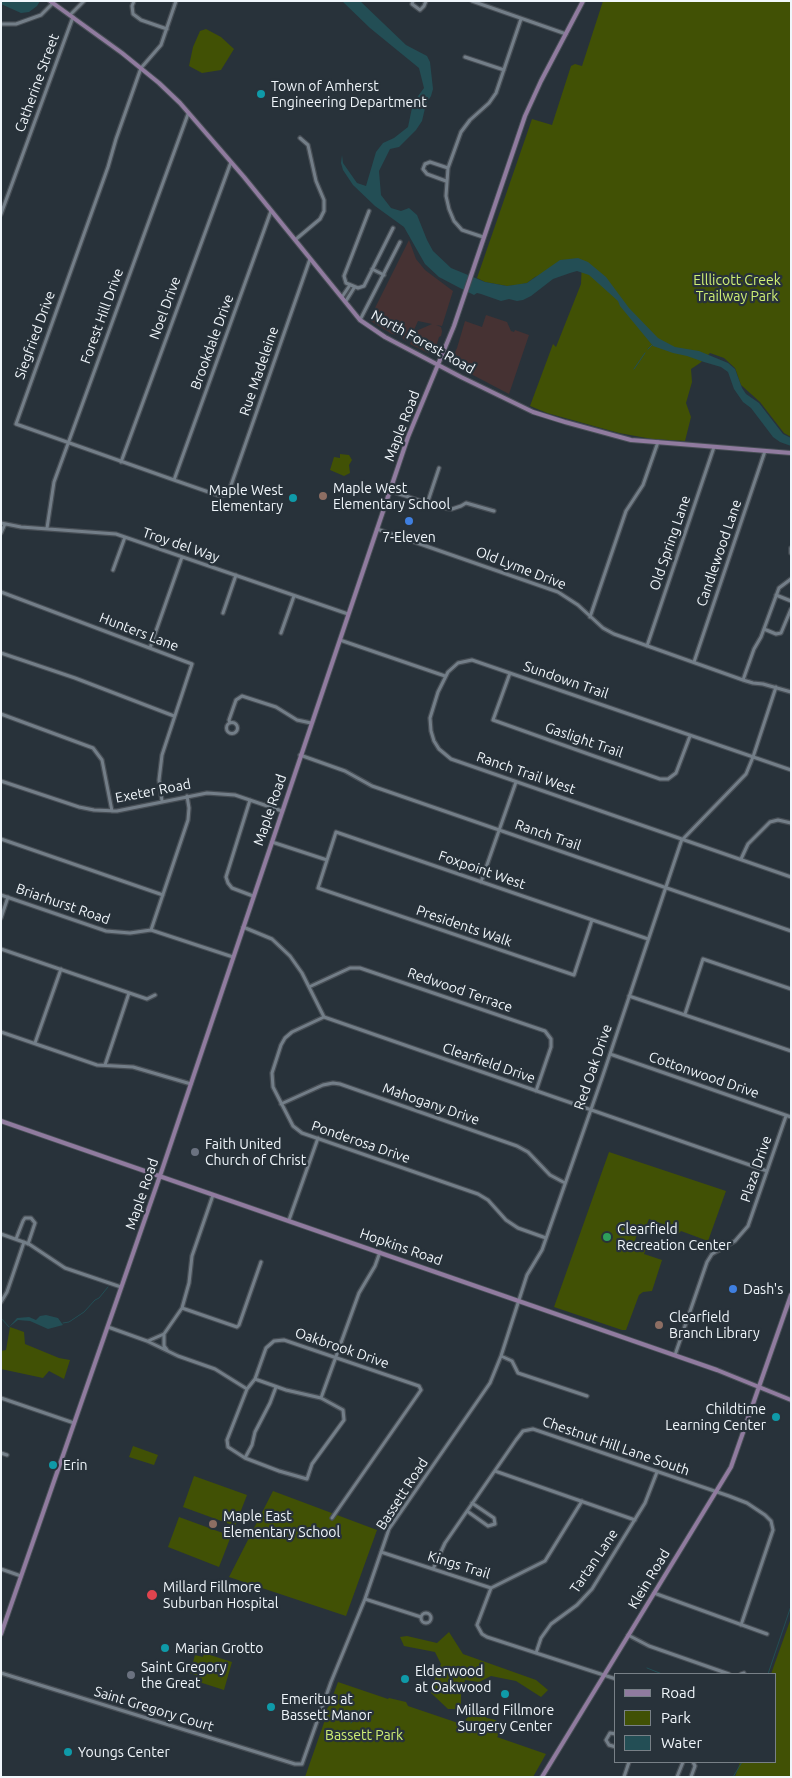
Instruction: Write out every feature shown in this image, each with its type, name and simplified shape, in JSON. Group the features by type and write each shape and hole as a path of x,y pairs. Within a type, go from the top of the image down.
{"street":[{"path":"72,16 84,1"},
{"path":"134,1 132,6 134,14 141,20 166,29"},
{"path":"141,68 161,45 176,1"},
{"path":"413,1 412,4 415,8 420,10 426,1"},
{"path":"472,1 566,34"},
{"name":"Maple Road","path":"1,1634 160,1176 408,437 438,366 464,295 525,116 583,1"},
{"path":"1,24 16,24 41,15 52,2"},
{"name":"North Forest Road","path":"52,2 159,83 231,162 360,320 385,337 438,366 533,412 631,440 791,453"},
{"name":"Catherine Street","path":"1,214 72,16"},
{"path":"483,237 464,231 456,224 447,203 446,181 448,168 461,132 494,96 521,19"},
{"path":"465,57 504,70"},
{"name":"Siegfried Drive","path":"141,68 108,167 16,424 220,496 229,492"},
{"name":"Forest Hill Drive","path":"47,528 54,482 188,114"},
{"path":"295,240 320,219 324,211 324,200 316,181 308,145 300,138"},
{"name":"Noel Drive","path":"121,462 231,162"},
{"path":"446,181 427,174 423,170 425,164 430,162 448,168"},
{"path":"369,210 344,276 346,283 354,288 364,286 393,228"},
{"name":"Brookdale Drive","path":"174,480 272,211"},
{"path":"360,320 400,242"},
{"name":"Rue Madeleine","path":"229,492 310,259"},
{"path":"372,269 384,275"},
{"path":"342,297 350,285"},
{"path":"346,302 354,288"},
{"path":"590,617 626,512 641,489 658,442"},
{"name":"Old Spring Lane","path":"647,646 714,447"},
{"name":"Candlewood Lane","path":"694,662 765,451"},
{"path":"427,504 439,468"},
{"path":"390,491 427,504 452,508 466,503 494,511"},
{"path":"1,534 3,524"},
{"name":"Troy del Way","path":"3,524 21,527 109,532 348,614"},
{"name":"Old Lyme Drive","path":"376,528 558,592 578,605 607,631 743,680 791,692"},
{"path":"113,570 125,537"},
{"path":"791,548 791,553"},
{"path":"150,648 182,557"},
{"path":"223,613 236,576"},
{"path":"743,680 776,595 782,584 791,579"},
{"name":"Hunters Lane","path":"1,592 192,664 160,763 162,801"},
{"path":"776,595 791,601"},
{"path":"281,633 294,596"},
{"path":"764,629 776,634 782,633 791,609"},
{"path":"339,640 446,676"},
{"path":"1,653 174,716"},
{"name":"Sundown Trail","path":"446,676 455,665 463,661 472,660 791,770"},
{"name":"Gaslight Trail","path":"510,673 493,720 594,756 660,779 668,779 676,773 690,736"},
{"name":"Ranch Trail West","path":"446,676 435,700 430,718 432,735 437,747 451,759 791,877"},
{"name":"Red Oak Drive","path":"519,1300 527,1276 542,1250 566,1183 682,839 740,781 748,770 776,688"},
{"path":"230,723 229,720 236,700 242,696 276,708 297,720 311,723"},
{"path":"1,714 93,748 102,760 112,811"},
{"name":"Ranch Trail","path":"300,756 345,771 372,786 791,931"},
{"name":"Exeter Road","path":"1,781 79,807 94,810 112,811 187,796 214,793 235,795 282,811"},
{"path":"482,882 516,782"},
{"path":"151,930 188,820 187,796"},
{"path":"250,800 226,877 232,888 253,896"},
{"path":"741,860 748,844 770,822 778,820 791,823"},
{"name":"Foxpoint West","path":"327,860 336,832 648,939"},
{"path":"1,839 163,895"},
{"path":"272,842 327,860"},
{"name":"Presidents Walk","path":"327,860 318,888 574,976 592,920"},
{"name":"Briarhurst Road","path":"1,895 112,933 151,930 233,957"},
{"path":"1,918 8,897"},
{"path":"243,927 268,937 283,948 296,964 324,1017"},
{"path":"1,949 146,999 155,995"},
{"path":"685,1014 703,959 791,989"},
{"name":"Redwood Terrace","path":"309,987 350,968 360,968 545,1031 551,1039 552,1047 536,1091"},
{"path":"35,1043 61,969"},
{"path":"105,1065 129,993"},
{"path":"629,996 791,1051"},
{"name":"Clearfield Drive","path":"324,1017 767,1171"},
{"name":"Ponderosa Drive","path":"324,1017 292,1032 281,1045 272,1078 273,1087 293,1126 302,1133 478,1194 493,1205 506,1220 518,1228 546,1238"},
{"path":"1,1032 97,1065 133,1066 191,1084"},
{"name":"Cottonwood Drive","path":"610,1054 791,1117"},
{"name":"Mahogany Drive","path":"281,1104 323,1085 340,1084 517,1146 528,1152 550,1175 566,1183"},
{"name":"Plaza Drive","path":"675,1355 707,1262 712,1254 735,1241 748,1226 786,1116"},
{"name":"Hopkins Road","path":"1,1121 675,1355 791,1400"},
{"path":"289,1220 318,1138"},
{"path":"147,1341 164,1334 182,1308 189,1283 192,1256 213,1195"},
{"path":"1,1302 35,1222 31,1218 25,1218 16,1239"},
{"path":"1,1234 26,1243 65,1268 121,1288"},
{"path":"321,1398 359,1293 375,1266 380,1252"},
{"path":"182,1308 237,1327 240,1325 261,1262"},
{"name":"Klein Road","path":"542,1777 731,1467 791,1295"},
{"name":"Bassett Road","path":"301,1765 331,1682 365,1599 389,1529 490,1383 519,1300"},
{"path":"108,1327 222,1372 247,1388 227,1440 228,1447 245,1458 307,1479 312,1464 344,1420 342,1410 321,1398 276,1387 255,1379"},
{"path":"164,1334 164,1346 167,1350"},
{"name":"Oakbrook Drive","path":"247,1388 255,1379 266,1348 274,1341 287,1340 419,1386 421,1390 332,1518"},
{"path":"501,1356 512,1361 518,1373 587,1396"},
{"path":"245,1458 276,1387"},
{"path":"1,1398 74,1423"},
{"name":"Chestnut Hill Lane South","path":"433,1569 445,1543 472,1503 521,1433 530,1429 716,1492 754,1507 766,1514 772,1524 772,1530 741,1625"},
{"path":"1,1453 7,1455"},
{"path":"495,1471 635,1520"},
{"name":"Tartan Lane","path":"536,1652 541,1638 551,1624 577,1604 592,1589 649,1496 657,1472"},
{"name":"Kings Trail","path":"382,1552 491,1588 545,1561 582,1501"},
{"path":"467,1511 488,1526 495,1524 494,1518 472,1503"},
{"path":"1,1569 21,1576"},
{"path":"491,1588 477,1624 479,1631 487,1637 614,1678"},
{"path":"654,1593 767,1634"},
{"path":"365,1599 421,1617"},
{"path":"628,1635 649,1646 726,1673"},
{"name":"Saint Gregory Court","path":"1,1673 301,1765"},
{"path":"614,1734 610,1733 606,1740 609,1745 614,1746"},
{"path":"624,1777 629,1763"},
{"path":"678,1777 683,1763"},
{"path":"691,1777 695,1766 694,1763"}],"shaded area":[{"path":"409,240 416,259 425,270 453,291 442,326 436,325 441,327 441,336 435,350 429,350 428,353 410,344 416,331 432,324 418,321 410,339 406,341 400,336 401,333 398,335 392,334 369,320"},
{"path":"486,315 507,322 511,331 514,332 515,330 529,335 509,394 450,363 457,348 465,321 482,327"}],"green space":[{"name":"Elllicott Creek Trailway Park","path":"603,1 791,1 791,437 784,433 760,402 741,385 735,368 724,358 710,353 691,369 692,382 686,403 691,417 685,441 652,439 619,433 547,413 530,406 553,344 556,347 581,284 582,260 518,285 507,286 485,282 477,278 532,119 552,125 571,66 575,64 582,66"},
{"path":"206,29 221,37 234,49 221,70 202,73 189,66 193,47 200,31"},
{"path":"340,454 349,455 352,460 349,465 350,473 344,476 330,470 334,457 340,458"},
{"name":"Clearfield Recreation Center","path":"609,1152 726,1191 708,1241 681,1231 678,1234 673,1232 668,1226 649,1219 645,1229 639,1228 632,1250 638,1252 640,1246 646,1248 644,1254 662,1260 652,1291 643,1292 639,1295 626,1330 554,1307"},
{"path":"10,1327 24,1332 25,1344 59,1358 70,1360 64,1379 49,1371 43,1378 1,1369 1,1351 6,1350"},
{"path":"133,1446 158,1455 154,1465 129,1457"},
{"path":"194,1476 247,1495 235,1526 183,1507"},
{"path":"273,1491 377,1530 346,1616 229,1577"},
{"path":"179,1517 231,1536 219,1567 168,1547"},
{"path":"791,1618 791,1777 735,1777 740,1763 777,1763 777,1673 771,1673"},
{"path":"449,1632 463,1654 536,1680 548,1690 541,1697 516,1681 491,1676 479,1682 465,1680 461,1693 461,1709 448,1709 431,1693 441,1664 435,1652 404,1646 400,1637 407,1636 437,1643"},
{"path":"204,1653 232,1662 224,1690 196,1681 198,1676 190,1673 195,1655 203,1657"},
{"name":"Bassett Park","path":"338,1682 388,1699 406,1702 408,1706 467,1726 464,1721 475,1710 478,1710 487,1718 496,1720 500,1733 497,1737 546,1754 533,1777 305,1777 326,1717 325,1712"}],"water":[{"path":"1,1 40,1 29,12 21,13 1,4"},
{"path":"342,1 360,1 406,45 427,56 430,62 433,89 426,104 422,121 399,147 390,149 379,171 381,195 391,208 401,211 409,208 417,215 433,251 451,268 485,282 507,286 527,283 560,260 578,258 588,262 606,277 629,308 658,338 675,347 699,351 728,363 735,369 746,394 759,403 783,434 791,438 791,446 773,437 751,408 743,402 734,389 728,372 721,367 653,346 618,301 589,275 577,271 570,273 553,279 523,300 509,299 501,301 477,293 474,295 439,277 425,264 404,227 375,206 353,185 343,170 341,163 342,155 343,163 357,183 366,186 376,152 383,143 394,138 408,127 413,103 424,88 419,68 370,28"},
{"path":"46,1315 58,1318 63,1325 48,1329 30,1321 18,1320 9,1327 17,1318 29,1317 36,1320 40,1316"}],"waterway":[{"path":"648,349 653,344"},
{"path":"634,369 645,353"},
{"path":"63,1323 69,1322 84,1312 108,1287"},
{"path":"1,1318 9,1327"},
{"path":"768,1673 791,1606"},
{"path":"647,1668 660,1673"},
{"path":"351,1723 359,1710"},
{"path":"733,1777 741,1763"}],"place":[{"name":"Town of Amherst Engineering Department","path":"261,94"},
{"name":"Maple West Elementary School","path":"323,496"},
{"name":"Maple West Elementary","path":"293,498"},
{"name":"7-Eleven","path":"409,521"},
{"name":"Faith United Church of Christ","path":"195,1152"},
{"name":"Clearfield Recreation Center","path":"607,1237"},
{"name":"Dash's","path":"733,1289"},
{"name":"Clearfield Branch Library","path":"659,1325"},
{"name":"Childtime Learning Center","path":"776,1417"},
{"name":"Erin","path":"53,1465"},
{"name":"Maple East Elementary School","path":"213,1524"},
{"name":"Millard Fillmore Suburban Hospital","path":"152,1595"},
{"name":"Marian Grotto","path":"165,1648"},
{"name":"Saint Gregory the Great","path":"131,1675"},
{"name":"Elderwood at Oakwood","path":"405,1679"},
{"name":"Millard Fillmore Surgery Center","path":"505,1694"},
{"name":"Emeritus at Bassett Manor","path":"271,1707"},
{"name":"Youngs Center","path":"68,1752"}]}
